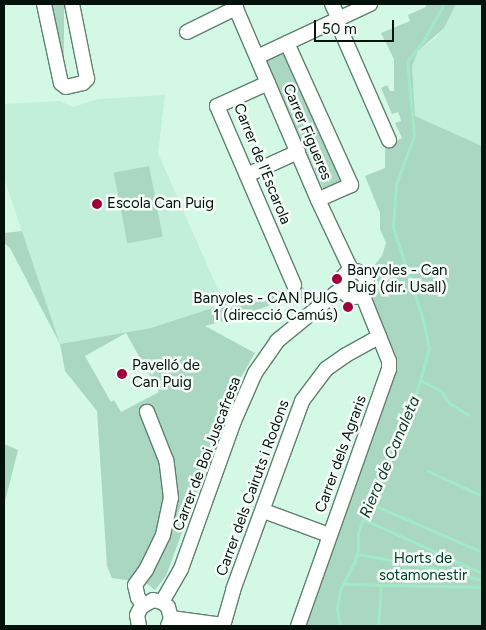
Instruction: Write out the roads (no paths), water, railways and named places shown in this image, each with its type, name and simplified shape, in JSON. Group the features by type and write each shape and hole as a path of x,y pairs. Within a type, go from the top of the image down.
{"street":[{"path":"44,4 61,84 66,88 83,83 87,79 72,4"},
{"path":"332,4 339,19 338,24 389,140"},
{"path":"257,58 370,4"},
{"path":"187,32 235,6"},
{"name":"Carrer Figueres","path":"235,6 318,200 352,272"},
{"path":"287,43 351,185 318,200"},
{"name":"Carrer de l'Escarola","path":"268,83 217,106 294,285"},
{"path":"247,175 298,152"},
{"path":"352,272 360,273 366,279 367,287 362,294 351,296 342,288 343,278 352,272"},
{"name":"Carrer de Boi Juscafresa","path":"162,602 180,569 234,421 255,372 277,341 342,288"},
{"name":"Carrer dels Agraris","path":"298,626 389,369 389,361 362,294"},
{"name":"Carrer dels Cairuts i Rodons","path":"223,626 233,590 264,511 302,401 326,369 346,354 378,337"},
{"path":"144,604 138,598 136,585 146,570 163,535 171,498 166,460 147,412"},
{"path":"264,511 329,535"},
{"path":"139,626 138,615 144,604 153,600 162,602 170,611 169,622 223,626"}],"waterway":[{"name":"Riera de Canaleta","path":"340,626 337,609 340,590 354,563 358,550 358,533 372,494 385,474 418,387 429,349 424,323 393,227 396,184 414,136 407,61 423,41 444,4"},
{"path":"420,380 440,390 449,403 469,415"},
{"path":"428,471 482,496"},
{"path":"369,503 482,552"},
{"path":"363,519 482,573"},
{"path":"357,554 418,565 482,580"},
{"path":"343,584 482,587"},
{"path":"378,626 381,585"}],"place":[{"name":"Escola Can Puig","path":"97,204"},
{"name":"Banyoles - Can Puig (dir. Usall)","path":"337,279"},
{"name":"Banyoles - CAN PUIG 1 (direcció Camús)","path":"348,307"},
{"name":"Pavelló de Can Puig","path":"122,374"}],"park label":[{"name":"Horts de sotamonestir","path":"423,566"}]}
